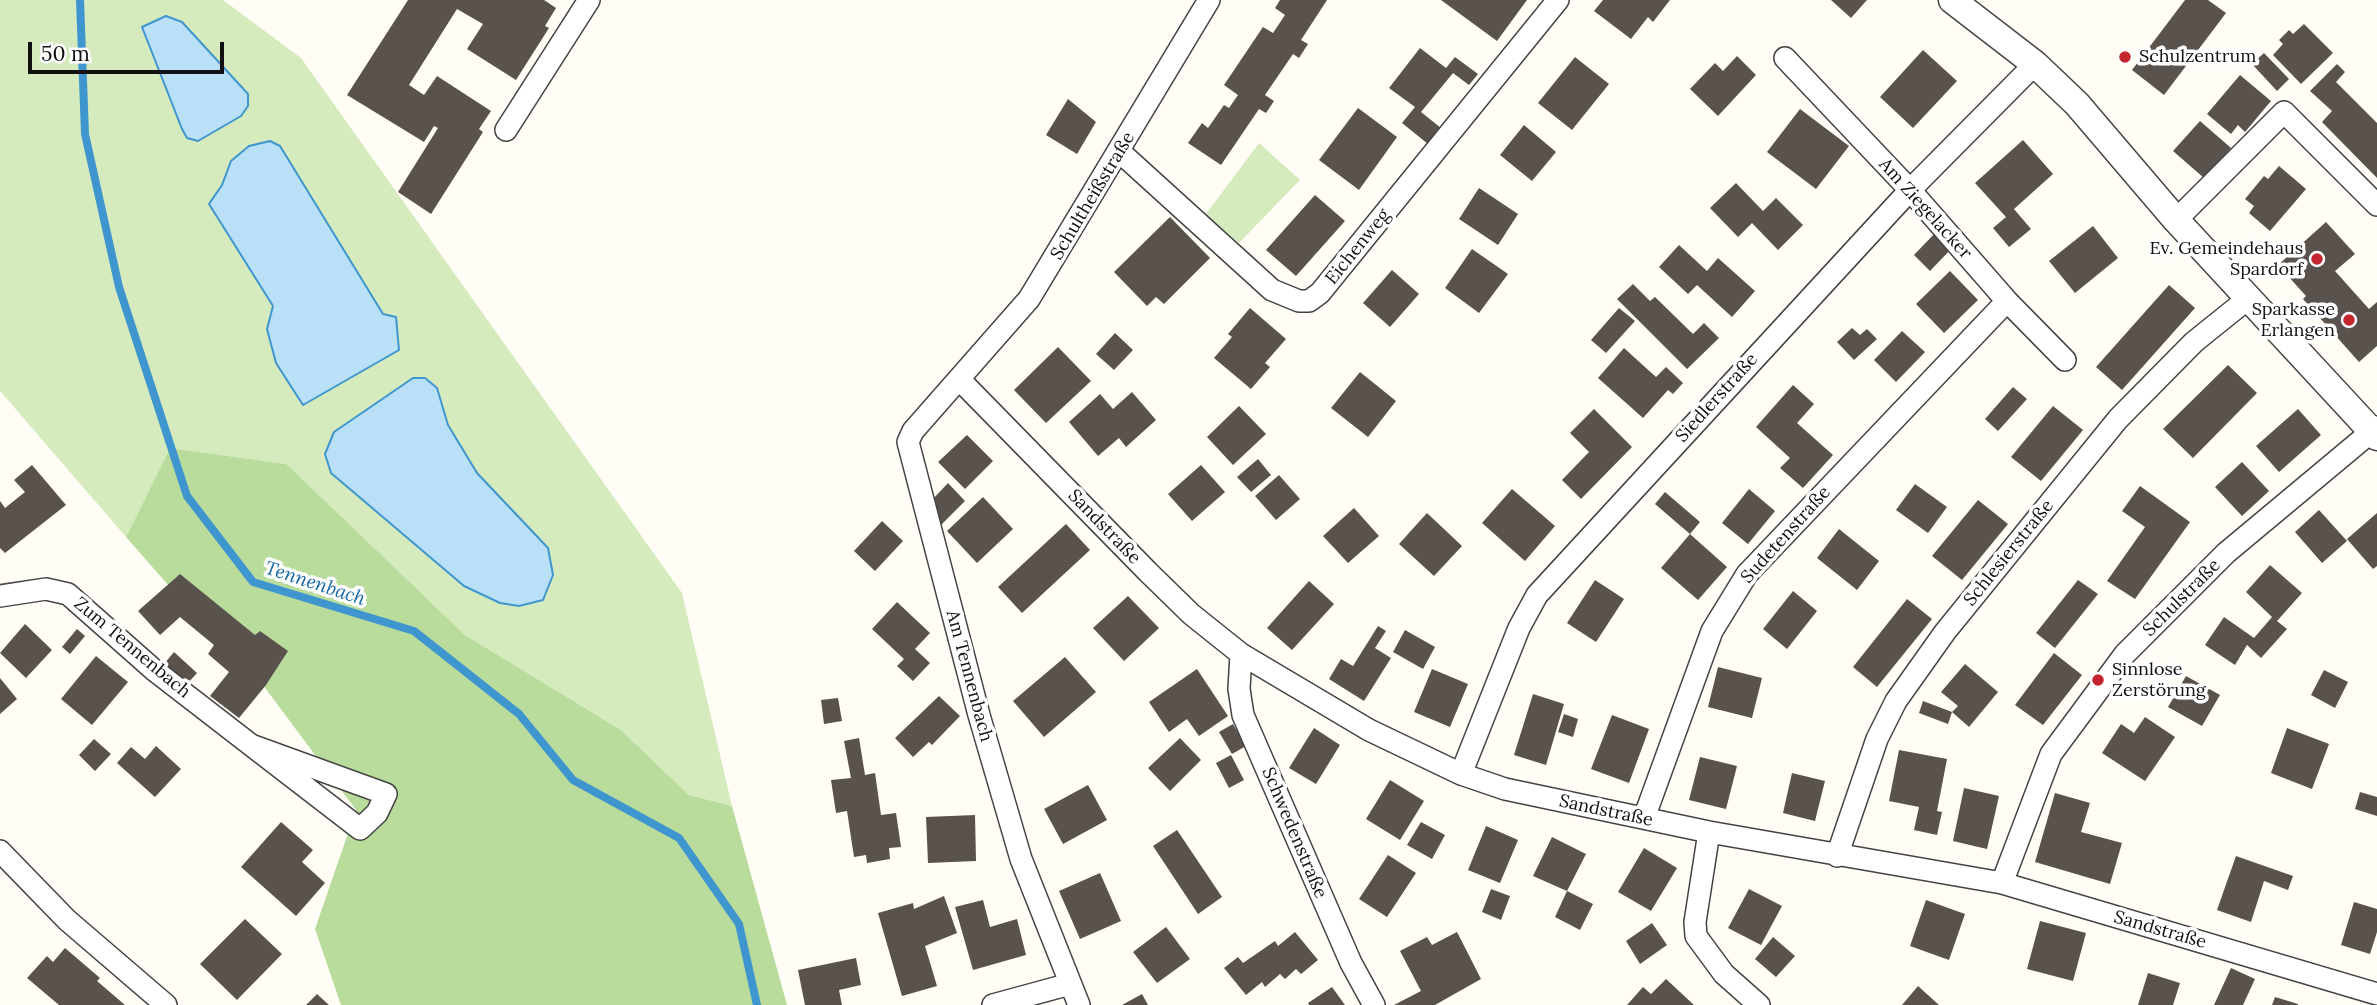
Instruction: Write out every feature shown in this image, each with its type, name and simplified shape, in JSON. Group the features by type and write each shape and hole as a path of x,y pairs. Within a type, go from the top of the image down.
{"street":[{"path":"506,130 589,0"},
{"name":"Schultheißstraße","path":"960,380 1029,299 1120,152 1209,0"},
{"name":"Eichenweg","path":"1120,152 1272,290 1299,301 1308,301 1320,293 1558,0"},
{"path":"1952,0 2035,64 2122,153 2176,220 2375,432"},
{"name":"Am Ziegelacker","path":"1785,58 1910,190 2007,301 2065,360"},
{"name":"Siedlerstraße","path":"1461,774 1519,628 1537,595 1910,190 2035,64"},
{"path":"2176,220 2284,112 2377,205"},
{"name":"Schlesierstraße","path":"1837,856 1877,739 1896,701 1945,632 2118,419 2194,341 2250,297"},
{"name":"Sudetenstraße","path":"1644,818 1712,631 1747,574 2007,301"},
{"name":"Sandstraße","path":"960,380 1191,614 1241,654 1369,730 1461,774 1505,789 1709,832 2002,883 2377,994"},
{"name":"Am Tennenbach","path":"960,380 913,431 908,447 1014,834 1079,1005"},
{"name":"Schulstraße","path":"2002,883 2051,754 2125,654 2227,553 2375,432"},
{"name":"Zum Tennenbach","path":"0,596 46,589 68,594 155,670 251,745 360,829 377,813 386,794 251,745"},
{"name":"Schwedenstraße","path":"1241,654 1238,689 1243,715 1351,963 1374,1005"},
{"path":"1709,832 1695,922 1696,936 1724,974 1759,1005"},
{"path":"0,851 66,920 166,1005"},
{"path":"993,1005 1070,984"}],"green space":[{"path":"0,0 223,0 301,58 682,593 732,806 689,795 621,730 465,635 285,464 170,448 126,537 0,391"},
{"path":"1259,143 1300,180 1239,243 1206,214"},
{"path":"170,448 286,464 465,635 621,730 689,795 732,806 787,1005 341,1005 315,929 356,810 257,677 212,635 126,537"}],"water":[{"path":"166,16 182,22 248,94 248,106 241,116 198,141 187,138 182,129 142,27"},
{"path":"270,141 280,146 383,314 396,317 399,350 303,405 276,363 267,329 273,306 209,204 222,185 231,161 249,146"},
{"path":"413,378 425,378 437,388 448,425 477,473 548,548 553,575 543,600 519,606 500,603 464,586 331,473 325,454 334,432"}],"building":[{"path":"408,0 544,0 556,8 545,26 549,28 516,80 467,49 483,24 457,9 409,85 424,95 437,76 491,111 479,129 483,132 431,214 398,192 438,128 434,126 424,142 347,95"},
{"path":"1280,0 1327,0 1301,40 1308,44 1299,58 1293,54 1265,95 1274,101 1266,113 1259,109 1221,165 1188,143 1202,123 1208,128 1224,105 1229,108 1238,95 1224,85 1263,27 1273,33 1285,15 1275,8"},
{"path":"1441,0 1527,0 1497,41"},
{"path":"1603,0 1670,0 1653,22 1648,17 1631,39 1594,11"},
{"path":"1831,0 1867,0 1851,18"},
{"path":"2185,0 2208,0 2226,13 2164,95 2132,70"},
{"path":"2304,24 2333,53 2301,84 2273,55 2283,44 2279,40 2289,30 2293,34"},
{"path":"1420,48 1446,68 1455,57 1478,74 1469,85 1453,73 1421,112 1441,128 1428,144 1402,123 1415,107 1389,88"},
{"path":"1923,50 1957,81 1913,128 1880,97"},
{"path":"2264,53 2289,79 2277,91 2252,64"},
{"path":"1737,56 1756,75 1718,116 1690,89 1715,63 1723,71"},
{"path":"1575,57 1609,84 1572,130 1538,103"},
{"path":"2337,64 2345,72 2336,82 2377,123 2377,178 2322,122 2332,111 2310,91"},
{"path":"2240,75 2271,101 2245,132 2238,125 2231,134 2207,114"},
{"path":"1068,99 1096,122 1077,154 1046,135"},
{"path":"1358,108 1397,137 1359,190 1319,160"},
{"path":"1800,109 1849,146 1816,189 1767,152"},
{"path":"2200,121 2231,148 2204,178 2173,151"},
{"path":"1524,125 1556,152 1532,181 1500,155"},
{"path":"2023,140 2053,174 2014,209 2031,229 2009,247 1993,228 2006,217 1975,183"},
{"path":"2279,166 2306,189 2270,231 2249,213 2254,206 2245,199 2264,176 2268,179"},
{"path":"1736,183 1763,211 1776,198 1803,225 1778,250 1752,223 1738,237 1710,208"},
{"path":"1479,188 1518,214 1498,245 1459,219"},
{"path":"1315,195 1345,221 1296,276 1266,250"},
{"path":"1170,217 1210,258 1164,304 1156,297 1147,306 1114,272"},
{"path":"2326,222 2355,254 2335,271 2369,309 2377,302 2377,346 2359,362 2303,299 2306,296 2278,265"},
{"path":"2093,226 2118,258 2075,293 2049,261"},
{"path":"1936,232 1952,248 1930,271 1914,255"},
{"path":"1679,245 1707,271 1718,258 1755,291 1732,317 1697,285 1688,294 1659,267"},
{"path":"1472,249 1508,274 1479,313 1445,288"},
{"path":"1392,270 1419,294 1390,327 1363,303"},
{"path":"1950,271 1978,300 1944,333 1916,304"},
{"path":"1633,284 1650,301 1655,297 1693,334 1704,323 1719,338 1687,369 1617,299"},
{"path":"2169,285 2195,308 2122,390 2096,367"},
{"path":"1250,308 1286,339 1265,363 1270,367 1251,389 1214,358 1232,337 1228,334"},
{"path":"1619,308 1635,321 1606,353 1591,340"},
{"path":"1852,328 1860,335 1867,329 1877,339 1854,360 1837,342"},
{"path":"1902,331 1925,352 1896,382 1874,360"},
{"path":"1115,333 1133,350 1114,370 1096,354"},
{"path":"1058,347 1091,381 1046,423 1014,390"},
{"path":"1624,348 1656,377 1666,367 1683,383 1673,394 1668,390 1643,418 1598,378"},
{"path":"2228,365 2257,393 2193,458 2163,429"},
{"path":"1360,372 1396,401 1368,437 1331,408"},
{"path":"1793,385 1814,404 1797,423 1833,455 1803,488 1780,468 1790,458 1756,427"},
{"path":"2013,387 2027,399 1998,431 1985,419"},
{"path":"1132,392 1156,420 1126,447 1119,438 1098,456 1069,422 1100,394 1113,409"},
{"path":"1239,406 1266,434 1233,465 1207,437"},
{"path":"2053,406 2083,430 2041,481 2011,457"},
{"path":"1594,409 1632,447 1581,499 1562,480 1589,452 1570,433"},
{"path":"2298,409 2321,435 2279,472 2256,446"},
{"path":"967,435 993,461 965,489 938,462"},
{"path":"1258,459 1271,475 1251,492 1237,477"},
{"path":"2242,462 2269,491 2242,516 2215,487"},
{"path":"32,465 66,505 5,553 0,548 0,501 5,508 25,492 14,480"},
{"path":"1201,465 1225,492 1192,521 1168,494"},
{"path":"1279,475 1300,499 1276,520 1255,496"},
{"path":"948,483 965,501 940,526 932,500"},
{"path":"1915,484 1947,507 1928,533 1896,510"},
{"path":"2140,486 2190,522 2135,599 2107,581 2145,527 2122,511"},
{"path":"1512,489 1555,526 1525,561 1482,523"},
{"path":"1749,489 1775,511 1748,544 1722,523"},
{"path":"1665,492 1700,522 1690,534 1655,504"},
{"path":"983,497 1013,529 977,563 947,531"},
{"path":"1978,500 2008,524 1962,580 1932,556"},
{"path":"1354,508 1379,536 1348,563 1323,536"},
{"path":"2319,510 2347,541 2322,563 2295,532"},
{"path":"1427,513 1462,546 1434,576 1399,544"},
{"path":"2377,513 2377,566 2373,569 2347,539"},
{"path":"882,521 903,541 875,571 854,551"},
{"path":"1066,524 1090,550 1022,613 998,587"},
{"path":"1839,529 1879,561 1857,590 1817,558"},
{"path":"1690,534 1727,567 1698,600 1661,568"},
{"path":"2270,565 2302,593 2277,621 2287,629 2261,658 2247,645 2235,665 2205,645 2224,617 2254,638 2272,617 2246,592"},
{"path":"180,574 255,635 260,631 288,651 266,685 239,718 210,696 229,672 208,654 214,645 180,617 160,635 138,611"},
{"path":"1595,580 1624,599 1596,642 1567,623"},
{"path":"2078,580 2098,594 2055,648 2036,633"},
{"path":"1309,581 1334,604 1292,650 1267,628"},
{"path":"1793,591 1817,611 1787,649 1763,629"},
{"path":"1128,596 1159,628 1124,661 1093,628"},
{"path":"1907,599 1932,619 1877,687 1853,667"},
{"path":"897,602 930,633 915,649 930,663 913,681 897,666 904,659 872,629"},
{"path":"25,624 52,650 26,678 0,653"},
{"path":"1378,626 1386,631 1375,648 1391,658 1364,701 1329,679 1341,659 1353,666"},
{"path":"77,629 85,636 70,654 62,647"},
{"path":"1405,630 1435,647 1423,669 1393,652"},
{"path":"174,652 197,673 187,684 164,664"},
{"path":"2054,653 2082,675 2043,725 2015,705"},
{"path":"96,656 128,682 92,725 61,699"},
{"path":"1065,657 1096,692 1044,737 1013,701"},
{"path":"1965,664 1998,692 1969,727 1952,712 1958,706 1941,692"},
{"path":"1718,667 1762,678 1752,718 1708,707"},
{"path":"1197,669 1228,716 1199,736 1187,719 1169,732 1149,702"},
{"path":"1432,669 1468,684 1450,727 1414,712"},
{"path":"2324,670 2348,682 2335,708 2311,695"},
{"path":"2186,676 2220,695 2202,726 2168,707"},
{"path":"0,678 17,699 0,714"},
{"path":"1533,694 1564,704 1546,765 1514,755"},
{"path":"939,696 960,716 932,745 929,742 913,757 895,738"},
{"path":"838,698 842,721 824,724 821,700"},
{"path":"1923,701 1952,712 1948,724 1919,713"},
{"path":"1564,714 1578,719 1573,737 1558,732"},
{"path":"1612,715 1649,729 1629,783 1591,769"},
{"path":"2145,717 2175,737 2145,781 2102,753 2121,724 2134,733"},
{"path":"1233,724 1246,746 1232,754 1219,732"},
{"path":"1314,728 1340,745 1316,784 1289,768"},
{"path":"2287,728 2329,744 2312,789 2271,773"},
{"path":"859,738 865,775 875,773 881,815 896,813 901,847 889,848 890,859 867,863 866,855 854,857 847,811 836,813 831,780 851,778 844,741"},
{"path":"1180,738 1201,760 1170,791 1148,768"},
{"path":"94,739 111,754 95,771 79,755"},
{"path":"156,746 181,769 155,797 117,763 131,747 145,759"},
{"path":"1899,750 1947,759 1937,811 1942,812 1937,835 1914,830 1919,807 1889,801"},
{"path":"1231,755 1244,780 1229,788 1216,763"},
{"path":"1700,757 1737,766 1726,809 1689,800"},
{"path":"1792,773 1825,781 1815,821 1783,813"},
{"path":"1390,780 1424,801 1400,840 1366,819"},
{"path":"1088,785 1107,820 1063,844 1044,809"},
{"path":"1964,788 1999,796 1987,849 1953,841"},
{"path":"2360,792 2377,797 2377,816 2355,809"},
{"path":"2055,793 2090,803 2081,832 2122,843 2110,884 2035,862"},
{"path":"975,815 976,861 928,863 926,817"},
{"path":"281,822 313,850 302,862 325,883 296,916 241,867"},
{"path":"1421,822 1445,835 1432,859 1407,845"},
{"path":"1486,826 1518,840 1500,883 1468,870"},
{"path":"1177,830 1222,897 1198,914 1153,846"},
{"path":"1552,837 1586,854 1567,891 1533,876"},
{"path":"1644,848 1677,868 1651,911 1618,892"},
{"path":"1388,855 1416,873 1387,917 1359,899"},
{"path":"2236,856 2293,876 2288,890 2264,881 2251,922 2217,910"},
{"path":"1100,873 1121,921 1080,939 1059,891"},
{"path":"1491,889 1510,896 1501,920 1482,912"},
{"path":"1749,889 1782,906 1761,945 1728,928"},
{"path":"1567,891 1593,904 1580,930 1555,917"},
{"path":"944,896 957,933 925,946 937,986 902,996 878,913 913,903 914,909"},
{"path":"983,900 990,927 1017,919 1026,955 973,970 955,907"},
{"path":"1926,900 1965,914 1949,960 1910,946"},
{"path":"2354,902 2377,909 2377,932 2370,954 2341,945"},
{"path":"245,919 282,954 237,1000 200,964"},
{"path":"2040,921 2086,933 2073,981 2027,969"},
{"path":"1652,923 1667,945 1640,964 1626,941"},
{"path":"1166,927 1190,959 1157,983 1133,952"},
{"path":"1295,932 1318,960 1301,974 1296,969 1285,979 1280,974 1265,987 1262,982 1246,995 1224,968 1238,957 1243,963 1275,941 1278,946"},
{"path":"1457,932 1481,979 1435,1005 1394,1005 1421,991 1400,951 1427,937 1432,945"},
{"path":"1773,937 1795,956 1776,977 1755,959"},
{"path":"65,948 100,978 97,981 125,1005 59,1005 27,978 47,956 53,962"},
{"path":"856,958 861,985 839,990 842,1005 805,1005 798,970"},
{"path":"2231,968 2255,979 2243,1005 2214,1005"},
{"path":"2148,973 2180,983 2173,1005 2138,1005"},
{"path":"1666,979 1694,1005 1627,1005 1643,987 1651,994"},
{"path":"1918,986 1939,1005 1902,1005"},
{"path":"1332,987 1345,1005 1309,1005 1308,1003"},
{"path":"317,994 329,1005 306,1005"},
{"path":"1142,994 1148,1005 1122,1005"},
{"path":"2275,997 2298,1004 2298,1005 2272,1005"}],"waterway":[{"name":"Tennenbach","path":"80,0 85,134 119,287 187,496 253,582 414,631 519,714 573,780 679,838 739,924 757,1005"}],"place":[{"name":"Schulzentrum","path":"2125,57"},
{"name":"Ev. Gemeindehaus Spardorf","path":"2317,259"},
{"name":"Sparkasse Erlangen","path":"2349,320"},
{"name":"Sinnlose Zerstörung","path":"2098,680"}]}
